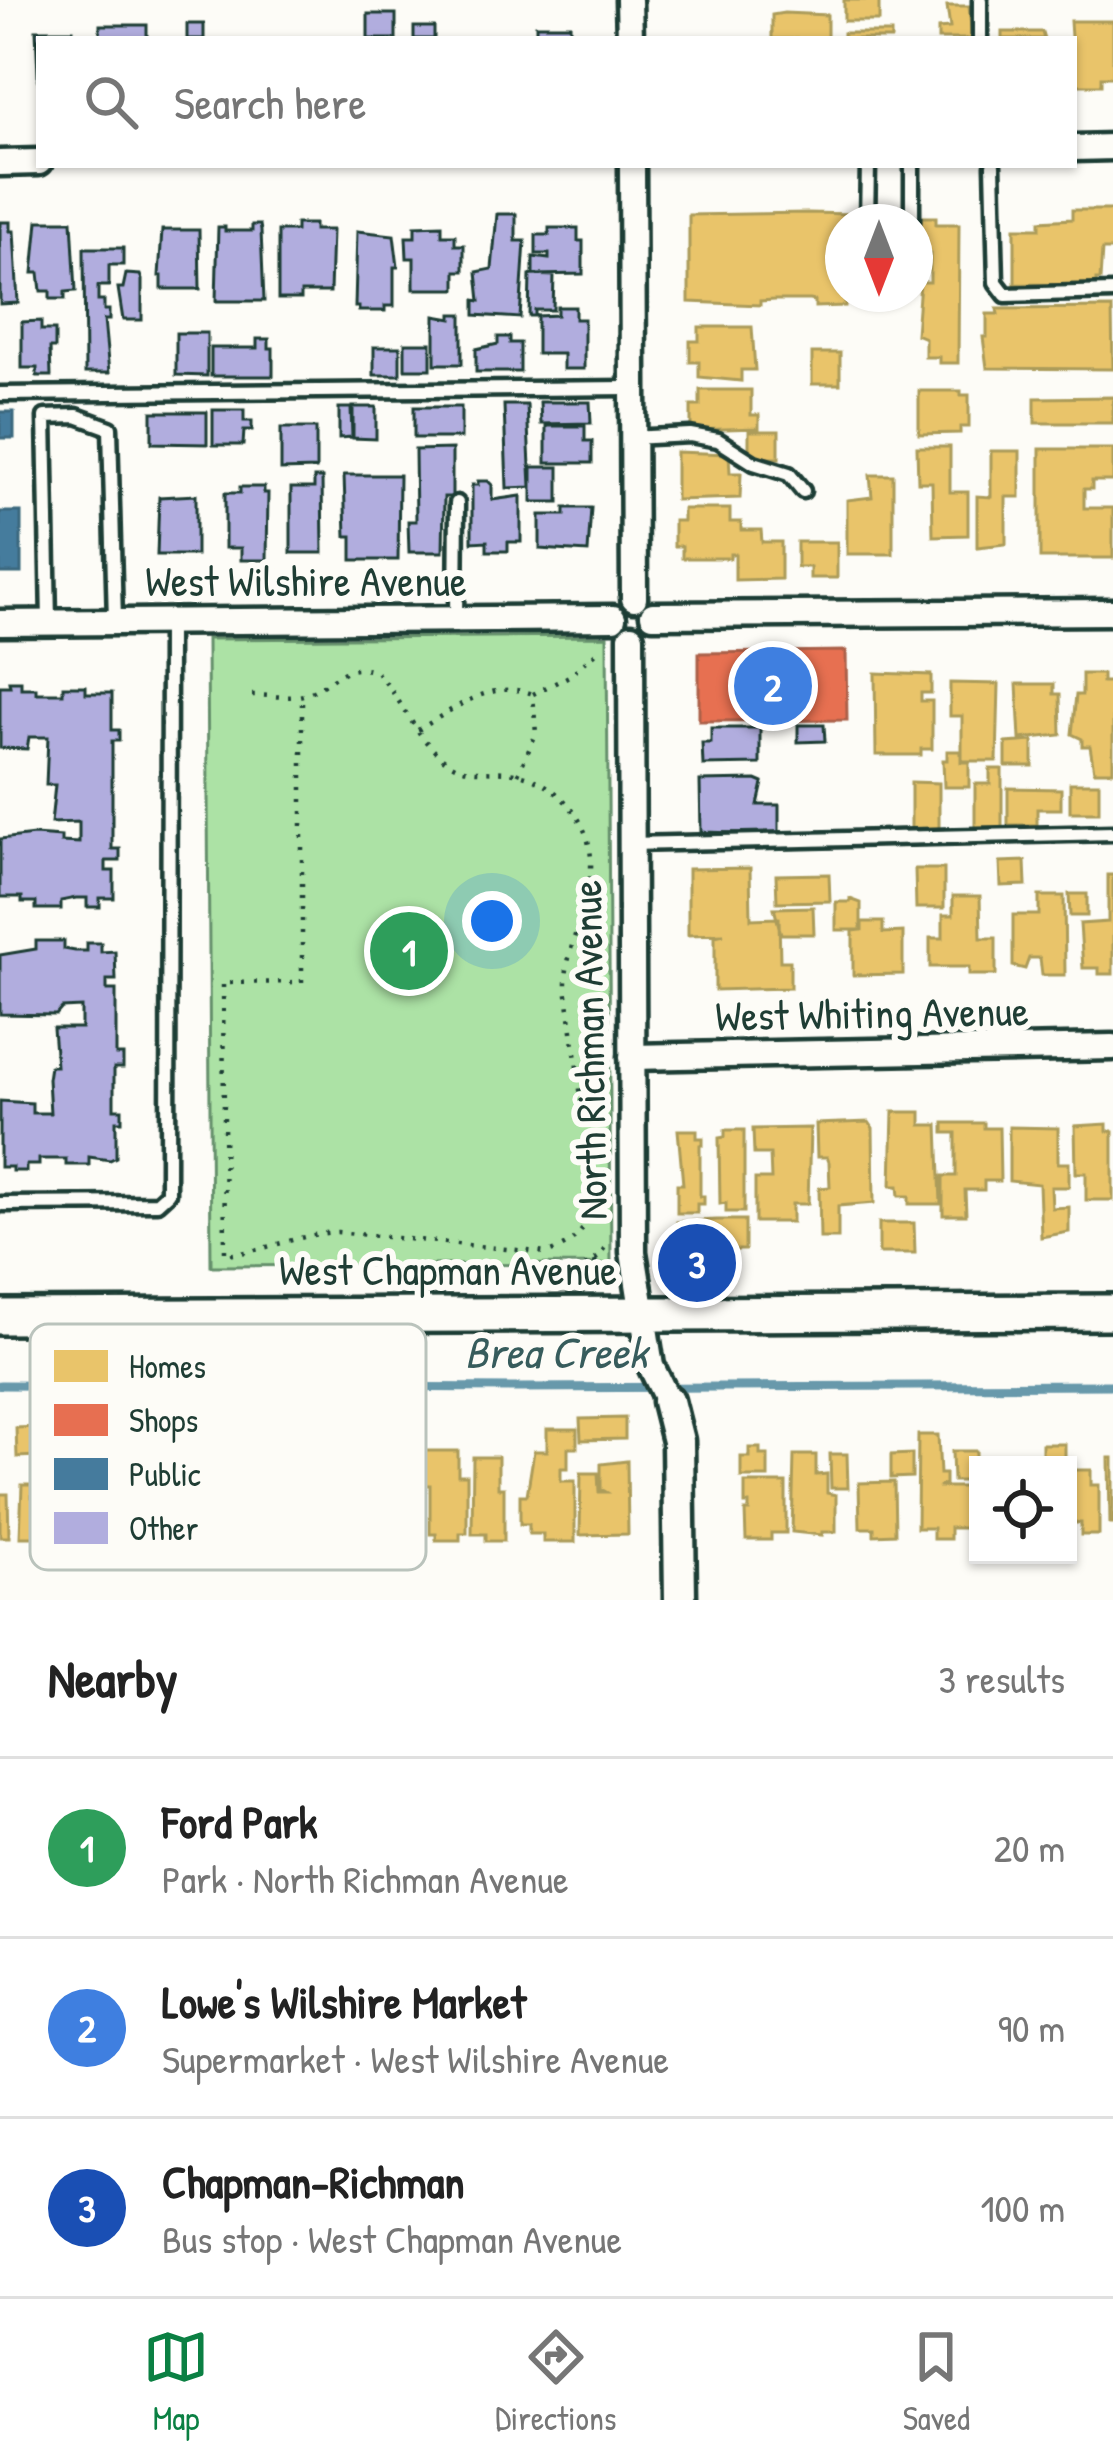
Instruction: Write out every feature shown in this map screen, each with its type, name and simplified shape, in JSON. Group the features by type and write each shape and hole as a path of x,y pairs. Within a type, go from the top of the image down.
{"main road":[{"name":"West Chapman Avenue","path":"0,1317 1113,1312"}],"street":[{"path":"629,0 630,36"},
{"path":"1077,148 1113,147"},
{"path":"0,163 36,163"},
{"path":"632,168 630,438 643,606 646,633 631,637 617,629 613,618 622,602 643,606 1113,612"},
{"name":"West Wilshire Avenue","path":"0,623 613,618"},
{"name":"North Richman Avenue","path":"631,637 633,1252 651,1366 668,1401 678,1441 680,1600"},
{"name":"West Whiting Avenue","path":"632,1057 1113,1047"}],"lane":[{"path":"980,0 980,36"},
{"path":"867,204 868,168"},
{"path":"912,168 912,204"},
{"path":"993,168 996,282 1006,295 1113,292"},
{"path":"0,394 630,388"},
{"path":"49,622 44,417 77,416 110,428 115,622"},
{"path":"630,438 690,435 718,440 754,463 789,474 803,491"},
{"path":"456,619 457,503"},
{"path":"0,1204 157,1203 167,1193 169,624"},
{"path":"629,844 1113,833"}],"path":[{"path":"417,731 478,694 513,690 533,694 569,676 602,649"},
{"path":"252,695 302,695 344,670 366,668 384,680 436,753 460,770 518,775 562,796 580,819 591,854 589,884 565,967 566,1006 594,1192 589,1218 579,1236 563,1248 547,1253 337,1232 225,1255 223,983 302,982 302,695"},
{"path":"518,775 536,734 533,694"},
{"path":"589,1218 600,1220"},
{"path":"585,1266 603,1252 607,1234"}],"green space":[{"path":"607,636 611,1264 211,1266 207,639"}],"building: Homes":[{"path":"844,0 879,0 879,21 844,21"},
{"path":"947,6 969,6 972,36 938,36 938,29 950,28"},
{"path":"772,15 827,15 827,36 772,36"},
{"path":"1070,21 1113,21 1113,77 1101,77 1101,85 1077,85 1077,36 1071,36"},
{"path":"1002,32 1042,32 1043,36 1002,36"},
{"path":"843,33 891,33 891,36"},
{"path":"1072,210 1113,210 1113,250 1102,250 1100,280 1096,285 1015,284 1015,228 1040,228 1040,221 1072,219"},
{"path":"825,213 825,307 815,307 810,300 760,301 760,305 689,302 689,215"},
{"path":"936,217 936,224 959,224 958,363 925,357 925,338 916,334 918,312 933,312"},
{"path":"1112,308 1113,369 987,368 983,337 987,337 987,314 998,314 997,309"},
{"path":"699,327 752,327 755,370 741,370 741,381 699,377 699,362 690,362 690,341 699,341"},
{"path":"812,353 840,353 840,384 812,384"},
{"path":"700,390 751,390 751,415 759,415 759,428 691,430 691,406 700,406"},
{"path":"919,391 969,395 969,427 960,427 960,433 919,434"},
{"path":"1113,397 1113,423 1035,423 1035,398"},
{"path":"749,431 779,431 779,458 749,458"},
{"path":"917,447 950,447 950,492 968,492 968,535 933,536 932,482 918,482"},
{"path":"1040,449 1113,449 1113,481 1092,481 1092,489 1084,489 1084,508 1113,508 1113,558 1040,558"},
{"path":"991,451 1020,451 1020,497 1006,497 1006,544 977,547 977,496 991,497"},
{"path":"676,452 729,454 730,473 741,473 740,498 676,500"},
{"path":"870,475 893,475 893,554 847,554 847,500 872,497"},
{"path":"683,509 730,509 730,522 741,522 741,530 761,530 762,542 781,542 781,579 735,580 735,554 730,558 682,558 682,546 674,546 674,521 683,521"},
{"path":"797,542 837,542 837,578 810,578 810,567 797,567"},
{"path":"875,673 931,675 931,693 921,693 921,701 932,701 932,749 921,749 921,755 876,755"},
{"path":"1082,674 1102,674 1102,682 1113,682 1113,771 1094,771 1090,746 1082,746 1082,739 1072,734"},
{"path":"950,683 999,684 997,761 962,761 962,716 950,716"},
{"path":"1017,684 1054,684 1054,694 1060,694 1061,735 1020,739"},
{"path":"1033,741 1033,766 1006,766 1006,743"},
{"path":"947,751 961,751 961,762 969,762 969,787 944,787"},
{"path":"990,769 1002,769 1002,832 975,832 975,784 990,784"},
{"path":"911,782 939,783 939,829 911,829"},
{"path":"1070,783 1099,783 1099,812 1070,812"},
{"path":"1008,788 1061,789 1061,809 1037,809 1037,825 1008,825"},
{"path":"1025,861 1026,885 1001,886 1000,862"},
{"path":"750,868 751,919 779,918 780,961 790,961 790,988 715,990 715,936 724,934 688,935 688,869"},
{"path":"915,869 944,869 944,908 916,908"},
{"path":"829,874 830,901 777,902 776,875"},
{"path":"1108,875 1113,875 1113,974 1099,974 1099,968 1083,968 1080,924 1108,922"},
{"path":"1069,894 1087,894 1087,916 1070,916"},
{"path":"953,896 980,896 981,938 996,938 996,975 969,975 969,967 930,967 930,938 943,938 943,915 953,915"},
{"path":"1039,896 1064,896 1065,975 1042,975 1040,958 1029,958 1025,969 1013,966 1013,915 1039,915"},
{"path":"836,902 861,903 861,930 836,930"},
{"path":"813,907 814,934 781,934 774,908"},
{"path":"862,922 883,922 883,933 903,932 903,974 853,975 853,931 862,930"},
{"path":"893,1112 921,1112 921,1125 938,1125 941,1204 909,1204 909,1196 899,1196 898,1186 891,1186"},
{"path":"869,1122 873,1128 874,1203 838,1206 838,1238 820,1238 819,1188 830,1187 827,1157 817,1157 816,1124"},
{"path":"944,1123 984,1123 984,1128 999,1128 1000,1181 984,1181 984,1190 965,1190 966,1215 943,1215 943,1176 956,1176 956,1133 944,1133"},
{"path":"1107,1124 1107,1131 1113,1131 1113,1200 1086,1200 1086,1173 1076,1173 1075,1126"},
{"path":"1009,1127 1058,1128 1058,1163 1069,1163 1069,1187 1051,1187 1052,1208 1069,1207 1069,1232 1041,1237 1039,1184 1009,1181"},
{"path":"810,1128 808,1204 792,1204 792,1222 755,1222 755,1179 771,1179 770,1154 754,1154 753,1129"},
{"path":"678,1130 697,1130 697,1138 703,1138 700,1196 704,1204 697,1204 697,1213 677,1213 677,1184 683,1184"},
{"path":"725,1130 744,1130 744,1212 726,1212 726,1203 720,1204 719,1138 725,1137"},
{"path":"745,1220 745,1250 720,1250 720,1260 704,1260 704,1250 677,1251 677,1222"},
{"path":"879,1223 914,1223 915,1253 879,1253"},
{"path":"625,1418 625,1439 581,1440 580,1419"},
{"path":"30,1427 30,1456 17,1457 16,1428"},
{"path":"547,1429 577,1429 577,1448 568,1448 568,1468 561,1468 561,1481 575,1481 575,1542 543,1542 543,1534 529,1534 529,1524 520,1524 520,1495 527,1495 534,1451 547,1451"},
{"path":"918,1435 938,1435 945,1484 938,1487 967,1487 967,1528 950,1528 950,1539 933,1539 933,1528 917,1528"},
{"path":"1042,1444 1065,1444 1065,1456 1042,1456"},
{"path":"749,1448 760,1448 760,1455 768,1455 768,1477 741,1477 741,1457 749,1457"},
{"path":"426,1451 458,1451 458,1475 467,1475 467,1533 460,1533 460,1540 436,1540 436,1534 430,1534 430,1485 426,1485"},
{"path":"952,1451 976,1451 976,1456 969,1456 969,1481 953,1481"},
{"path":"830,1454 847,1454 848,1488 831,1488"},
{"path":"912,1454 912,1477 891,1478 891,1455"},
{"path":"794,1455 816,1455 816,1475 827,1474 827,1493 836,1495 836,1532 792,1532"},
{"path":"473,1457 498,1457 498,1488 504,1488 504,1541 486,1541 486,1534 472,1534"},
{"path":"1109,1458 1113,1458 1113,1524 1110,1524"},
{"path":"627,1461 628,1534 580,1535 581,1473 598,1473 599,1492 606,1492 601,1489 601,1464"},
{"path":"1077,1470 1091,1470 1091,1485 1099,1485 1099,1535 1081,1535 1081,1523 1077,1523"},
{"path":"894,1482 895,1534 874,1535 874,1528 860,1528 859,1483"},
{"path":"745,1483 786,1483 786,1533 771,1533 771,1540 746,1540 749,1504 745,1504"},
{"path":"22,1485 30,1485 30,1537 20,1537"},
{"path":"0,1494 8,1494 9,1537 0,1537"}],"building: Shops":[{"path":"846,651 847,720 699,721 699,653"}],"building: Public":[{"path":"0,412 14,412 14,438 0,438"},
{"path":"0,512 21,512 21,573 0,573"}],"building: Other":[{"path":"368,14 396,14 396,36 368,36"},
{"path":"187,24 204,24 204,36 187,36"},
{"path":"100,25 147,25 147,36 100,36"},
{"path":"536,25 570,25 570,36 536,36"},
{"path":"414,27 434,27 434,36 414,36"},
{"path":"36,30 73,30 73,36 36,36"},
{"path":"497,214 516,214 516,241 525,241 520,318 475,315 475,300 480,301 477,272 492,269"},
{"path":"38,221 72,221 76,291 65,292 65,299 50,299 50,291 41,291 39,273 33,273"},
{"path":"0,222 10,222 10,231 14,231 18,303 0,304"},
{"path":"296,224 332,230 330,292 301,292 301,299 278,299 278,231 296,231"},
{"path":"252,225 260,225 261,231 264,301 216,301 218,227 252,231"},
{"path":"442,225 442,235 455,235 455,245 464,245 464,271 456,271 456,289 414,289 414,258 407,258 406,237 415,237 415,226"},
{"path":"549,228 578,228 583,274 533,275 533,257 549,259 549,254 536,254 536,235 549,235"},
{"path":"162,230 199,230 200,289 162,289"},
{"path":"357,231 394,235 398,267 394,267 394,306 385,306 385,311 355,307"},
{"path":"84,248 123,248 123,265 109,265 109,286 98,286 98,301 104,301 104,310 109,310 109,320 104,320 109,373 85,373"},
{"path":"126,274 140,275 142,280 142,320 123,320 118,288 123,288"},
{"path":"530,275 554,276 553,310 535,310 535,316 529,316"},
{"path":"557,307 575,307 575,319 584,319 584,369 563,369 563,354 537,354 537,316 557,315"},
{"path":"452,314 462,314 462,364 435,364 435,316 452,319"},
{"path":"41,321 41,330 55,330 51,376 37,376 37,368 22,368 22,322"},
{"path":"176,333 207,333 207,376 176,375"},
{"path":"498,337 520,343 520,372 476,372 476,349 498,344"},
{"path":"257,339 269,339 269,348 273,348 273,376 211,376 211,348 257,348"},
{"path":"405,343 431,343 431,369 405,369"},
{"path":"374,347 400,347 400,375 374,375"},
{"path":"540,402 590,402 591,423 541,424"},
{"path":"504,405 527,405 531,487 507,488"},
{"path":"353,407 376,407 376,439 353,438"},
{"path":"414,407 461,407 461,438 414,438"},
{"path":"339,408 351,408 352,437 339,438"},
{"path":"213,410 244,410 244,421 252,421 252,430 244,430 243,445 213,445"},
{"path":"152,412 207,412 207,444 152,443"},
{"path":"546,426 585,426 585,441 592,441 592,463 546,463"},
{"path":"281,428 316,428 316,469 281,470"},
{"path":"452,449 452,497 444,497 443,552 409,552 408,521 416,521 415,450"},
{"path":"532,467 559,467 559,502 532,502"},
{"path":"344,475 399,475 398,560 352,560 352,536 346,536"},
{"path":"314,478 322,478 323,553 291,553 291,488 314,488"},
{"path":"478,481 492,485 492,500 521,496 521,542 508,542 508,551 487,551 487,541 472,542 472,485"},
{"path":"240,487 264,487 268,493 267,560 241,560 241,548 225,548 225,493 240,493"},
{"path":"196,495 196,555 157,555 159,497"},
{"path":"565,508 591,508 588,552 540,549 540,515 565,515"},
{"path":"9,681 21,681 21,688 36,688 36,693 63,693 63,686 86,686 86,693 112,693 112,730 119,730 119,741 112,741 112,849 120,849 120,861 106,861 106,871 114,871 114,898 100,898 100,907 87,907 87,898 76,898 61,901 61,909 36,909 36,902 22,902 22,897 0,897 0,839 34,835 79,843 79,822 51,823 55,785 46,785 48,737 29,737 27,749 0,748 0,686 10,686"},
{"path":"798,725 824,725 825,741 798,742"},
{"path":"711,728 760,728 760,764 703,765 702,743 711,743"},
{"path":"700,781 763,783 758,805 779,805 779,834 701,832"},
{"path":"36,941 64,941 64,949 75,951 87,951 87,943 101,943 101,952 115,951 116,980 107,980 107,990 116,990 116,1055 123,1055 123,1068 114,1068 114,1109 122,1109 122,1121 116,1121 116,1157 110,1160 89,1157 89,1165 66,1165 66,1159 39,1159 39,1165 26,1165 26,1171 12,1171 12,1167 0,1167 0,1101 32,1103 32,1113 50,1113 48,1079 50,1066 56,1066 53,1028 81,1028 81,1007 62,1008 56,1015 0,1014 0,955 36,949"}],"waterway":[{"name":"Brea Creek","path":"0,1385 30,1385"},
{"name":"Brea Creek","path":"426,1387 1113,1385"}],"place":[{"name":"Lowe's Wilshire Market","path":"773,686"},
{"name":"Ford Park","path":"409,951"},
{"name":"Chapman-Richman","path":"697,1263"}]}
